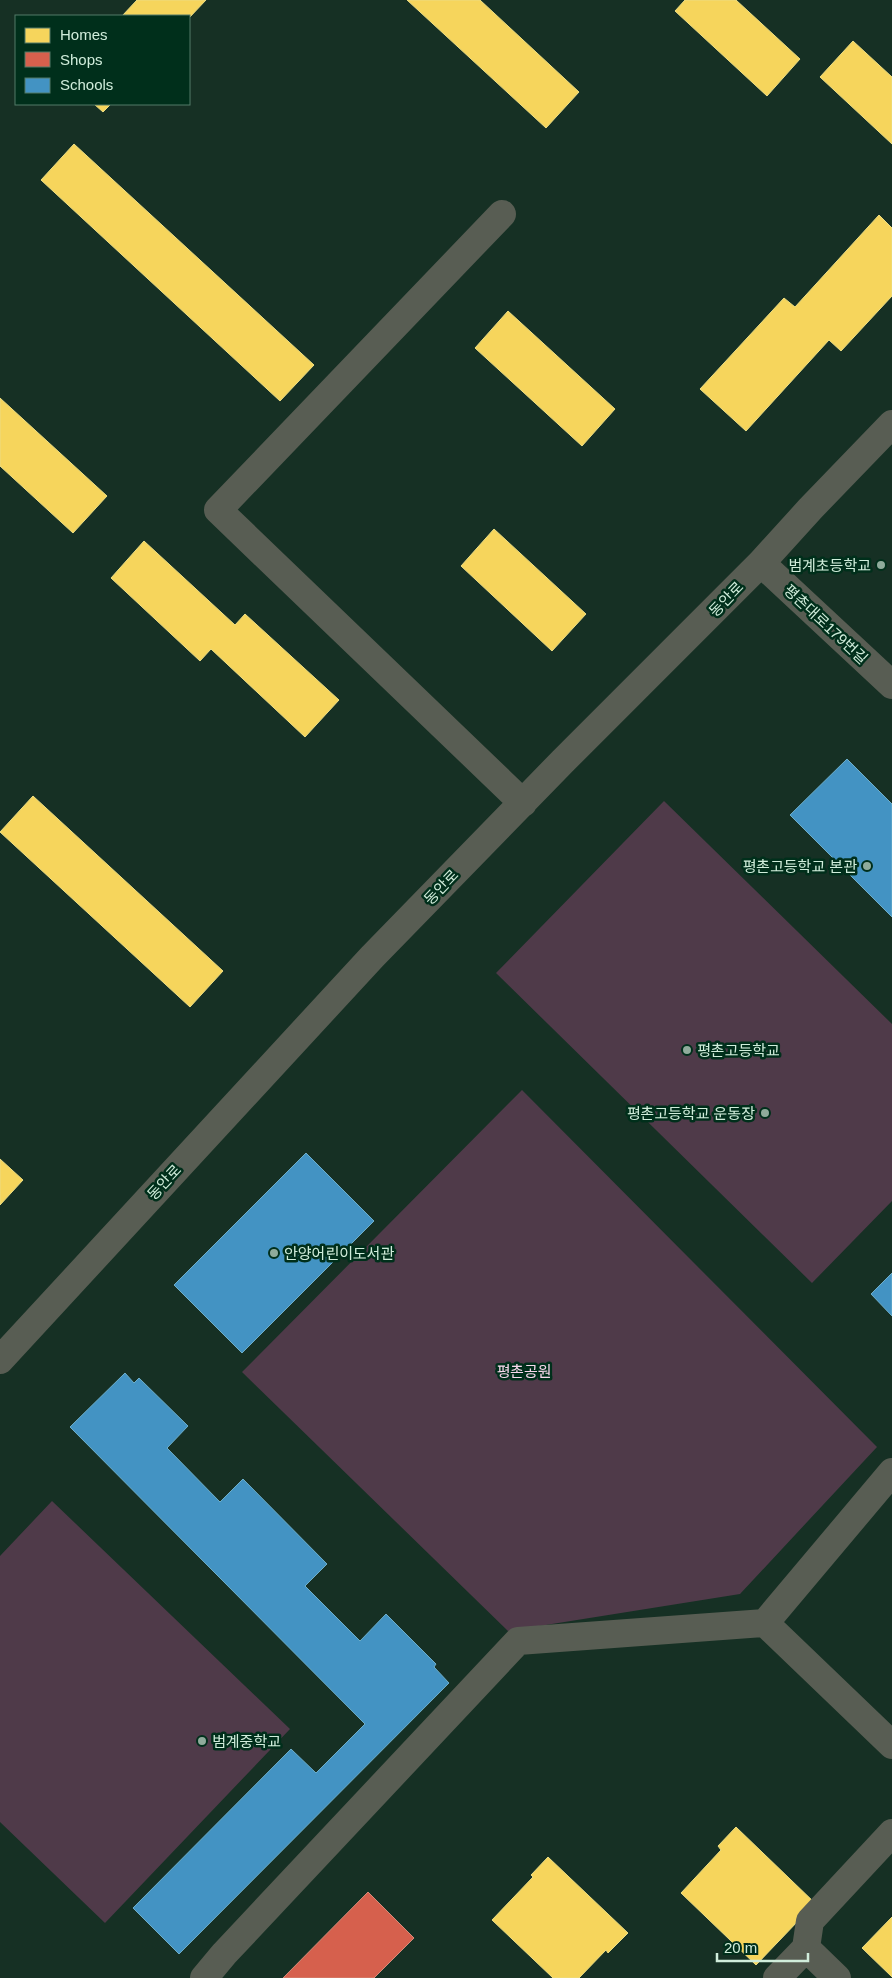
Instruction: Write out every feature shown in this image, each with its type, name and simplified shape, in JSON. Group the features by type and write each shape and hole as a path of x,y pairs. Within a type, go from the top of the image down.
{"street":[{"path":"502,214 218,510 523,803"},
{"name":"동안로","path":"0,1360 372,957 761,564 810,508 892,424"},
{"name":"평촌대로179번길","path":"761,564 892,686"},
{"path":"202,1978 518,1641 765,1623 892,1472"},
{"path":"765,1623 892,1745"},
{"path":"777,1978 806,1948 810,1921 892,1833"},
{"path":"806,1948 837,1978"}],"green space":[{"name":"평촌고등학교 운동장","path":"664,801 892,1024 892,1201 812,1283 496,973"},
{"name":"평촌공원","path":"522,1090 877,1447 740,1594 508,1631 242,1372"},
{"path":"52,1501 290,1729 105,1923 0,1822 0,1556"}],"building: Homes":[{"path":"137,0 206,0 190,17 190,15 123,15"},
{"path":"407,0 480,0 579,92 546,128"},
{"path":"685,0 736,0 800,59 767,96 675,11"},
{"path":"853,41 892,77 892,144 820,77"},
{"path":"95,105 110,105 103,112"},
{"path":"74,144 314,365 280,401 41,180"},
{"path":"879,215 892,228 892,296 841,351 829,340 746,431 700,389 784,298 795,307"},
{"path":"508,311 615,409 582,446 475,348"},
{"path":"0,398 107,496 73,533 0,466"},
{"path":"494,529 586,614 552,651 461,566"},
{"path":"144,541 235,625 245,614 339,700 305,737 211,649 200,661 111,578"},
{"path":"33,796 223,971 190,1007 0,832"},
{"path":"0,1159 23,1180 0,1205"},
{"path":"736,1827 817,1905 799,1920 756,1965 681,1893 721,1850 718,1846"},
{"path":"548,1857 628,1933 608,1953 606,1950 579,1978 553,1978 492,1920 533,1877 531,1875"},
{"path":"892,1917 892,1977 862,1948"}],"building: Shops":[{"path":"368,1892 414,1938 374,1978 283,1978"}],"building: Schools":[{"name":"평촌고등학교 본관","path":"847,759 892,804 892,917 790,815"},
{"name":"안양어린이도서관","path":"306,1153 374,1221 242,1353 174,1285"},
{"path":"892,1273 892,1316 871,1294"},
{"path":"125,1373 134,1383 139,1378 188,1426 167,1448 220,1502 243,1479 327,1564 305,1586 360,1641 386,1614 436,1664 434,1667 449,1683 179,1954 133,1908 291,1749 316,1773 365,1724 70,1427"}],"place":[{"name":"범계초등학교","path":"881,565"},
{"name":"평촌고등학교 본관","path":"867,866"},
{"name":"평촌고등학교","path":"687,1050"},
{"name":"평촌고등학교 운동장","path":"765,1113"},
{"name":"안양어린이도서관","path":"274,1253"},
{"name":"범계중학교","path":"202,1741"}]}
